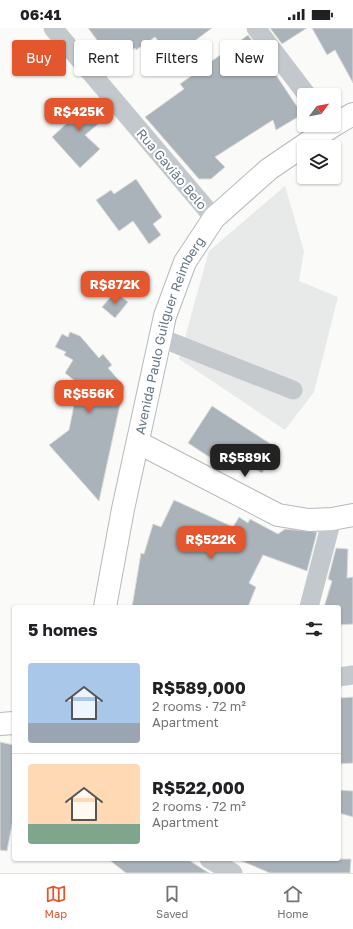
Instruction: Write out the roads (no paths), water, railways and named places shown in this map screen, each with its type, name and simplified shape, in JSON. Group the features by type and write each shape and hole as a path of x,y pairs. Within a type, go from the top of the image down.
{"main road":[{"name":"Avenida Paulo Guilguer Reimberg","path":"341,120 353,114"},
{"name":"Avenida Paulo Guilguer Reimberg","path":"105,605 123,509 139,443 165,316 185,262 214,218 269,169 322,132"},
{"path":"139,443 278,515 309,520 332,519 353,515"},
{"path":"0,724 12,723"}],"street":[{"name":"Rua Gavião Belo","path":"53,28 214,218"},
{"path":"256,28 302,88"},
{"path":"161,338 293,390"},
{"path":"310,605 332,519"},
{"path":"341,677 353,675"},
{"path":"212,861 233,873 236,861"}]}
